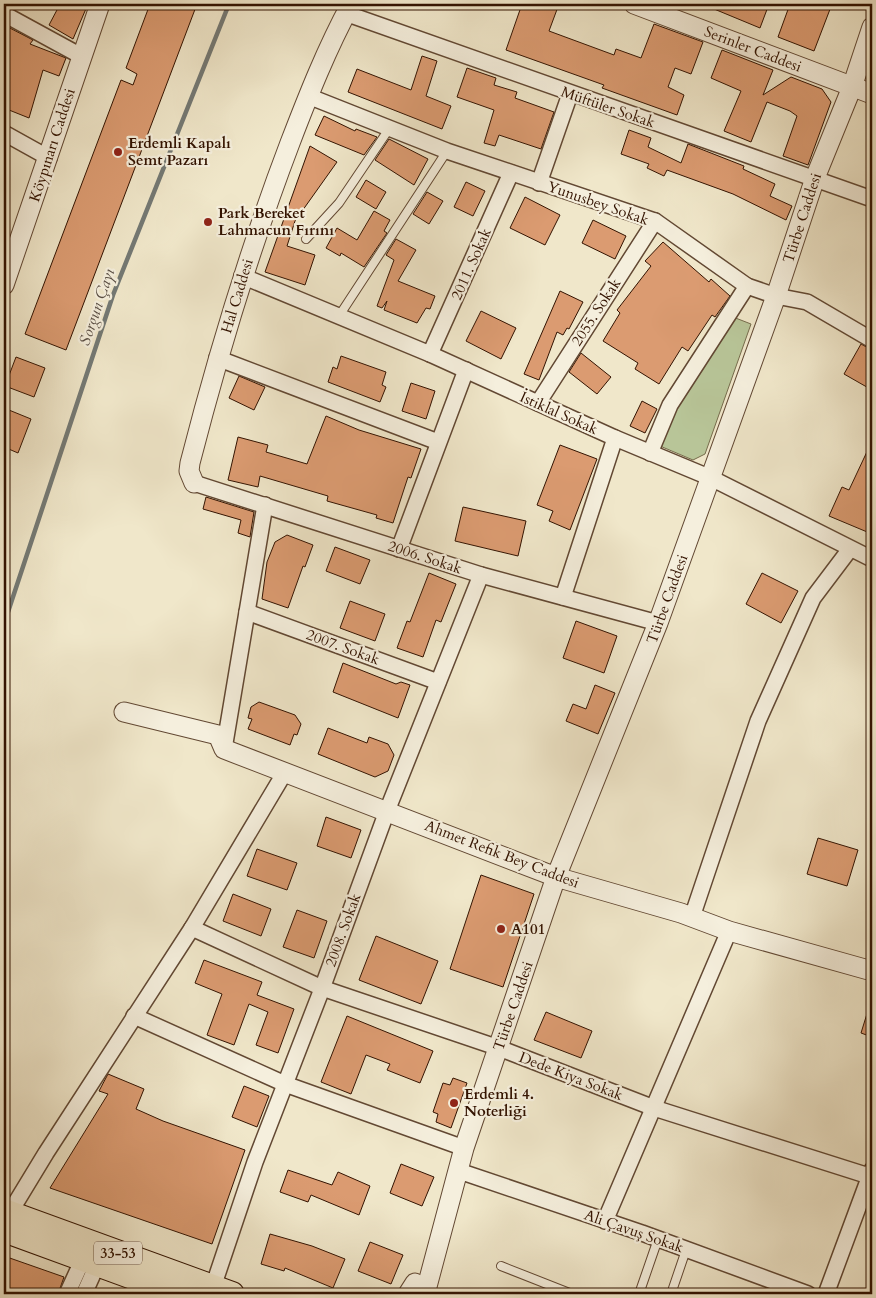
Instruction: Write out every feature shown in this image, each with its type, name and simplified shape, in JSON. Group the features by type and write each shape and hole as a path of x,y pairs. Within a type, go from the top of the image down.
{"main road":[{"name":"33-53","path":"6,1218 90,1262 179,1294"},
{"name":"33-53","path":"6,1218 222,1291"}],"street":[{"name":"Köypınarı Caddesi","path":"4,285 49,158 81,56 100,4"},
{"name":"Serinler Caddesi","path":"634,4 872,94"},
{"name":"Müftüler Sokak","path":"348,9 570,94 872,199"},
{"name":"Hal Caddesi","path":"194,483 189,471 190,463 217,358 242,276 308,96 348,9"},
{"path":"4,14 81,56"},
{"name":"Türbe Caddesi","path":"415,1292 459,1171 464,1148 556,878 658,623 776,296 814,178 852,88 872,26"},
{"path":"539,183 570,94"},
{"name":"Yunusbey Sokak","path":"308,96 447,151 655,221 747,286 776,296 807,302 872,340"},
{"path":"4,133 49,158"},
{"name":"2011. Sokak","path":"430,354 511,173"},
{"name":"2055. Sokak","path":"538,403 655,221"},
{"name":"İstiklal Sokak","path":"242,276 430,354 615,438 711,478 872,559"},
{"path":"650,453 670,405 747,286"},
{"path":"217,358 438,442"},
{"path":"399,549 466,370"},
{"path":"563,597 615,438"},
{"name":"2006. Sokak","path":"194,483 481,575 658,623"},
{"path":"224,749 265,506"},
{"path":"692,917 758,721 813,598 850,549"},
{"name":"2008. Sokak","path":"222,1291 255,1162 322,988 387,810 481,575"},
{"name":"2007. Sokak","path":"247,612 438,682"},
{"path":"124,712 218,735 224,749"},
{"name":"Ahmet Refik Bey Caddesi","path":"224,749 387,810 556,878 692,917 729,930 872,969"},
{"path":"6,1218 192,928 285,772"},
{"name":"Dede Kiya Sokak","path":"192,928 322,988 498,1048 654,1108 871,1175"},
{"path":"604,1221 729,930"},
{"path":"134,1016 285,1084 464,1148"},
{"name":"Ali Çavuş Sokak","path":"459,1171 658,1239 808,1294"},
{"path":"826,1294 871,1175"},
{"path":"68,1294 90,1262"},
{"path":"84,1294 90,1262"}],"lane":[{"path":"306,239 339,203 389,129"},
{"path":"339,316 447,151"},
{"path":"640,1294 658,1239"},
{"path":"671,1294 686,1250"},
{"path":"501,1266 572,1294"}],"green space":[{"path":"733,317 751,324 705,454 693,460 660,446 680,401"}],"building":[{"path":"64,4 88,4 73,39 49,25 58,8 61,9"},
{"path":"150,4 197,4 66,350 25,334 121,80 133,85 137,74 126,68"},
{"path":"522,4 559,4 549,31 614,55 616,49 641,58 654,24 703,42 691,74 675,68 668,87 684,95 677,115 602,88 604,85 506,50"},
{"path":"702,4 769,4 760,28"},
{"path":"790,4 832,4 814,51 778,37"},
{"path":"6,26 33,40 30,44 66,58 59,76 43,70 29,118 4,108 4,29"},
{"path":"722,50 773,70 763,95 791,77 822,89 831,102 808,165 783,156 797,116 790,111 767,102 751,142 724,131 741,91 711,78"},
{"path":"422,56 437,61 426,96 451,106 442,129 348,92 357,69 411,90"},
{"path":"467,68 496,78 494,85 517,92 515,98 554,112 541,149 499,135 495,146 484,143 494,110 457,97"},
{"path":"324,116 355,131 356,129 377,137 364,155 315,135"},
{"path":"629,130 651,138 648,147 681,163 688,144 744,166 743,169 775,184 770,196 792,206 786,220 733,194 667,170 664,176 647,168 649,164 621,154"},
{"path":"389,139 428,159 414,185 375,160"},
{"path":"310,146 337,162 295,221 287,246 315,255 305,285 265,272"},
{"path":"366,180 386,192 376,209 356,197"},
{"path":"466,182 485,191 473,216 454,207"},
{"path":"427,192 443,201 429,224 413,214"},
{"path":"525,197 560,215 545,245 510,228"},
{"path":"374,211 390,220 384,231 387,233 364,267 341,253 340,256 326,248 337,228 357,240"},
{"path":"593,220 626,236 615,259 582,243"},
{"path":"396,239 416,250 398,281 435,296 430,309 426,308 417,323 384,310 387,301 382,308 377,306 394,260 386,255"},
{"path":"663,242 709,282 711,279 730,296 715,317 712,315 688,351 682,347 659,384 635,369 638,363 603,341 620,313 617,310 651,266 645,261"},
{"path":"560,291 583,302 569,329 567,328 563,335 557,332 539,380 524,374"},
{"path":"481,311 516,328 501,359 466,341"},
{"path":"861,344 872,350 872,390 844,374"},
{"path":"581,353 611,377 597,394 569,372"},
{"path":"341,356 386,372 382,385 386,387 380,402 328,382 333,367 337,369"},
{"path":"16,357 45,368 34,397 5,386"},
{"path":"239,376 265,387 254,410 229,398"},
{"path":"411,383 435,391 426,419 402,411"},
{"path":"642,401 657,409 645,433 630,426"},
{"path":"4,408 31,419 18,453 4,447"},
{"path":"326,416 359,430 421,449 411,478 408,477 393,523 376,518 377,515 327,501 328,496 260,476 258,487 228,480 238,437 268,445 266,452 307,464"},
{"path":"872,441 872,534 829,516 842,487 849,490"},
{"path":"560,445 597,459 570,530 549,521 553,511 537,505"},
{"path":"206,497 254,512 250,537 238,533 241,520 203,509"},
{"path":"463,507 526,521 518,556 455,541"},
{"path":"287,535 313,545 305,567 303,566 288,608 262,599 267,562 275,542"},
{"path":"335,547 370,560 360,584 326,571"},
{"path":"429,573 456,584 441,622 436,620 423,657 397,648 407,621 410,622"},
{"path":"762,573 798,591 781,623 746,604"},
{"path":"350,601 385,614 375,641 340,628"},
{"path":"576,621 617,636 604,673 563,658"},
{"path":"343,663 396,684 401,682 410,685 398,718 333,692"},
{"path":"595,685 615,693 598,734 566,721 573,704 586,709"},
{"path":"259,702 295,715 301,724 297,735 294,734 290,745 248,729 252,719 248,718 251,707"},
{"path":"328,728 367,743 369,737 388,744 394,755 388,771 375,777 318,754"},
{"path":"326,817 361,830 351,858 317,846"},
{"path":"818,838 858,850 847,886 807,874"},
{"path":"257,849 297,863 287,890 247,876"},
{"path":"481,875 534,894 503,987 450,969"},
{"path":"233,894 271,909 261,936 223,921"},
{"path":"297,910 327,921 314,958 283,947"},
{"path":"376,936 438,961 421,1004 359,980"},
{"path":"204,960 262,982 257,995 294,1009 278,1053 256,1045 268,1012 249,1004 234,1045 207,1035 222,994 195,983"},
{"path":"870,1004 872,1004 872,1037 861,1033"},
{"path":"546,1012 592,1031 581,1058 534,1040"},
{"path":"347,1016 433,1051 420,1083 387,1070 390,1064 366,1055 351,1094 321,1082"},
{"path":"108,1074 144,1089 136,1109 163,1121 245,1150 212,1244 50,1188 108,1094 99,1091"},
{"path":"453,1078 467,1083 451,1128 436,1122 438,1114 433,1112 443,1083 450,1085"},
{"path":"244,1086 269,1096 257,1127 232,1117"},
{"path":"401,1164 434,1177 422,1206 390,1193"},
{"path":"288,1170 332,1185 338,1172 370,1186 359,1215 311,1195 308,1202 280,1192"},
{"path":"270,1234 312,1246 345,1259 333,1288 285,1268 284,1271 261,1264"},
{"path":"370,1242 403,1255 391,1284 358,1271"},
{"path":"4,1256 64,1277 58,1294 13,1294 4,1291"}],"waterway":[{"name":"Sorgun Çayı","path":"4,624 113,295 229,4"}],"place":[{"name":"Erdemli Kapalı Semt Pazarı","path":"118,152"},
{"name":"Park Bereket Lahmacun Fırını","path":"208,222"},
{"name":"A101","path":"501,929"},
{"name":"Erdemli 4. Noterliği","path":"454,1103"}]}
